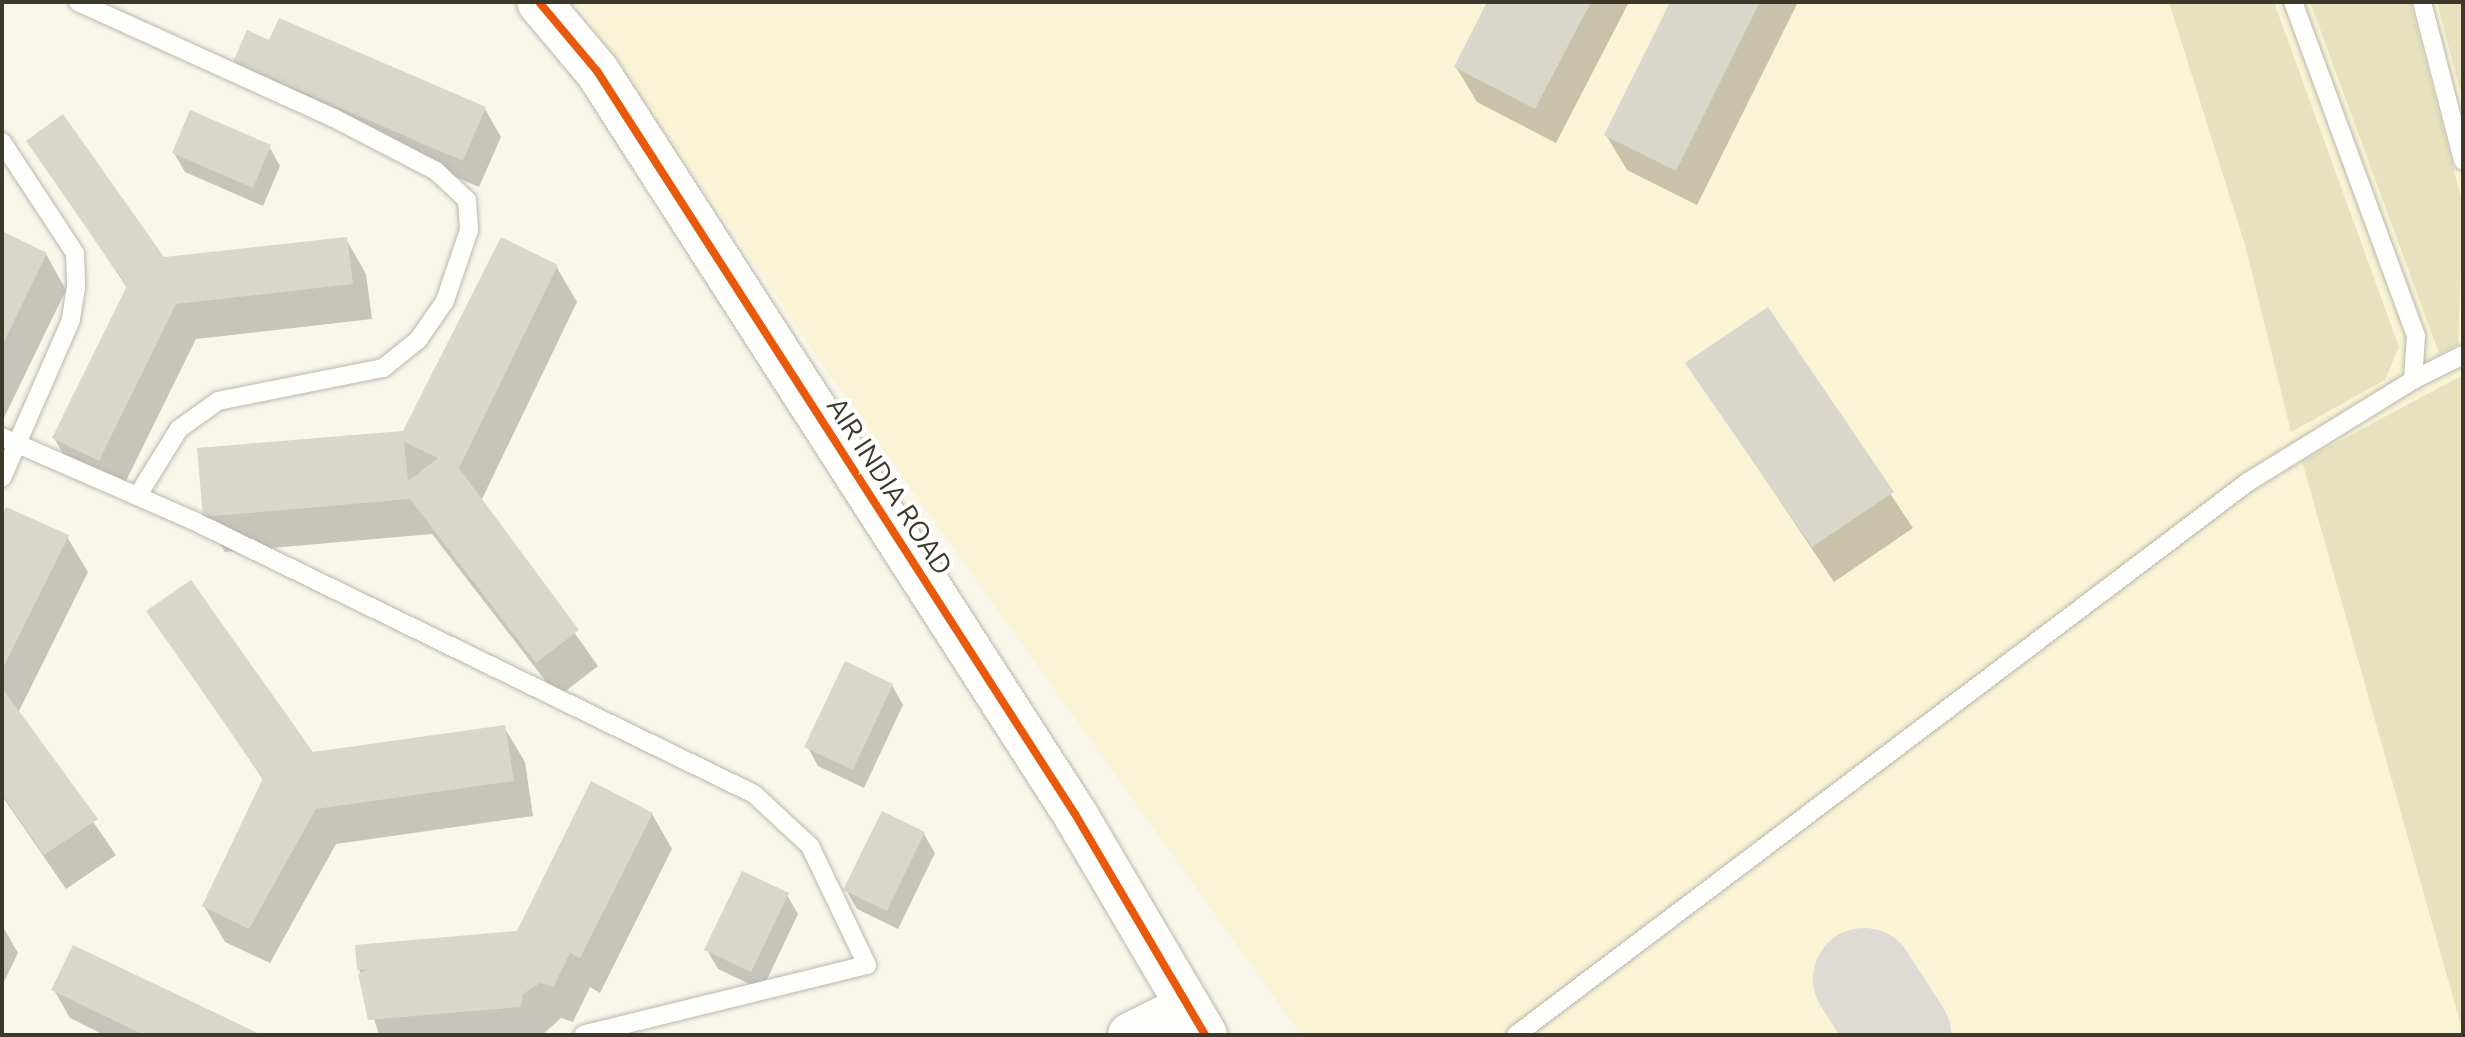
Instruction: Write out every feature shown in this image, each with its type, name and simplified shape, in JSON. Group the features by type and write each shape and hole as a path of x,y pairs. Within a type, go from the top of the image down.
{"street":[{"name":"AIR INDIA ROAD","path":"539,2 597,71 1075,814 1196,1020"},
{"path":"1130,1035 1196,1020"}],"lane":[{"path":"78,2 334,118 436,171 467,200 469,230 445,301 418,340 383,368 218,401 179,429 138,495"},
{"path":"2293,2 2416,336 2413,380"},
{"path":"2422,2 2463,161"},
{"path":"2,142 75,253 71,320 10,441 2,478"},
{"path":"1516,1035 2248,482 2413,380 2463,355"},
{"path":"10,441 138,495 754,794 810,846 867,965 583,1035"}],"shaded area":[{"path":"576,2 2463,2 2463,1035 1301,1035 820,361"},
{"path":"2169,2 2274,2 2399,347 2385,380 2291,432 2245,245"},
{"path":"2310,2 2410,2 2463,205 2458,345 2439,353"},
{"path":"2437,2 2463,2 2463,102"},
{"path":"2463,375 2463,1033 2302,461"}],"building":[{"path":"1487,2 1591,2 1535,109 1454,67"},
{"path":"1670,2 1760,2 1676,171 1604,135"},
{"path":"279,18 486,107 463,161 233,62 247,30 269,40"},
{"path":"190,110 271,145 253,188 172,153"},
{"path":"63,114 164,257 347,237 353,284 176,304 99,461 52,438 127,286 26,141"},
{"path":"2,231 47,253 2,346"},
{"path":"501,237 558,265 459,468 579,630 536,663 410,499 203,517 197,448 403,431","holes":["404,442 438,458 408,481"]},
{"path":"1768,307 1894,492 1812,547 1685,363"},
{"path":"6,507 69,535 2,670 2,516"},
{"path":"191,580 313,752 505,725 514,781 316,809 249,929 202,906 263,778 146,611"},
{"path":"845,661 893,684 853,770 804,747"},
{"path":"2,688 98,819 44,855 2,794"},
{"path":"591,781 653,813 580,958 570,953 553,987 540,983 523,994 521,1007 368,1020 358,974 368,969 357,970 355,945 517,931"},
{"path":"882,811 925,832 887,911 843,890"},
{"path":"742,871 789,893 751,972 704,950"},
{"path":"73,945 262,1035 144,1035 51,990"}],"taxiway":[{"path":"1864,979 1900,1035"}],"cycle path":[{"path":"539,2 597,71 1075,814 1205,1035"}]}
